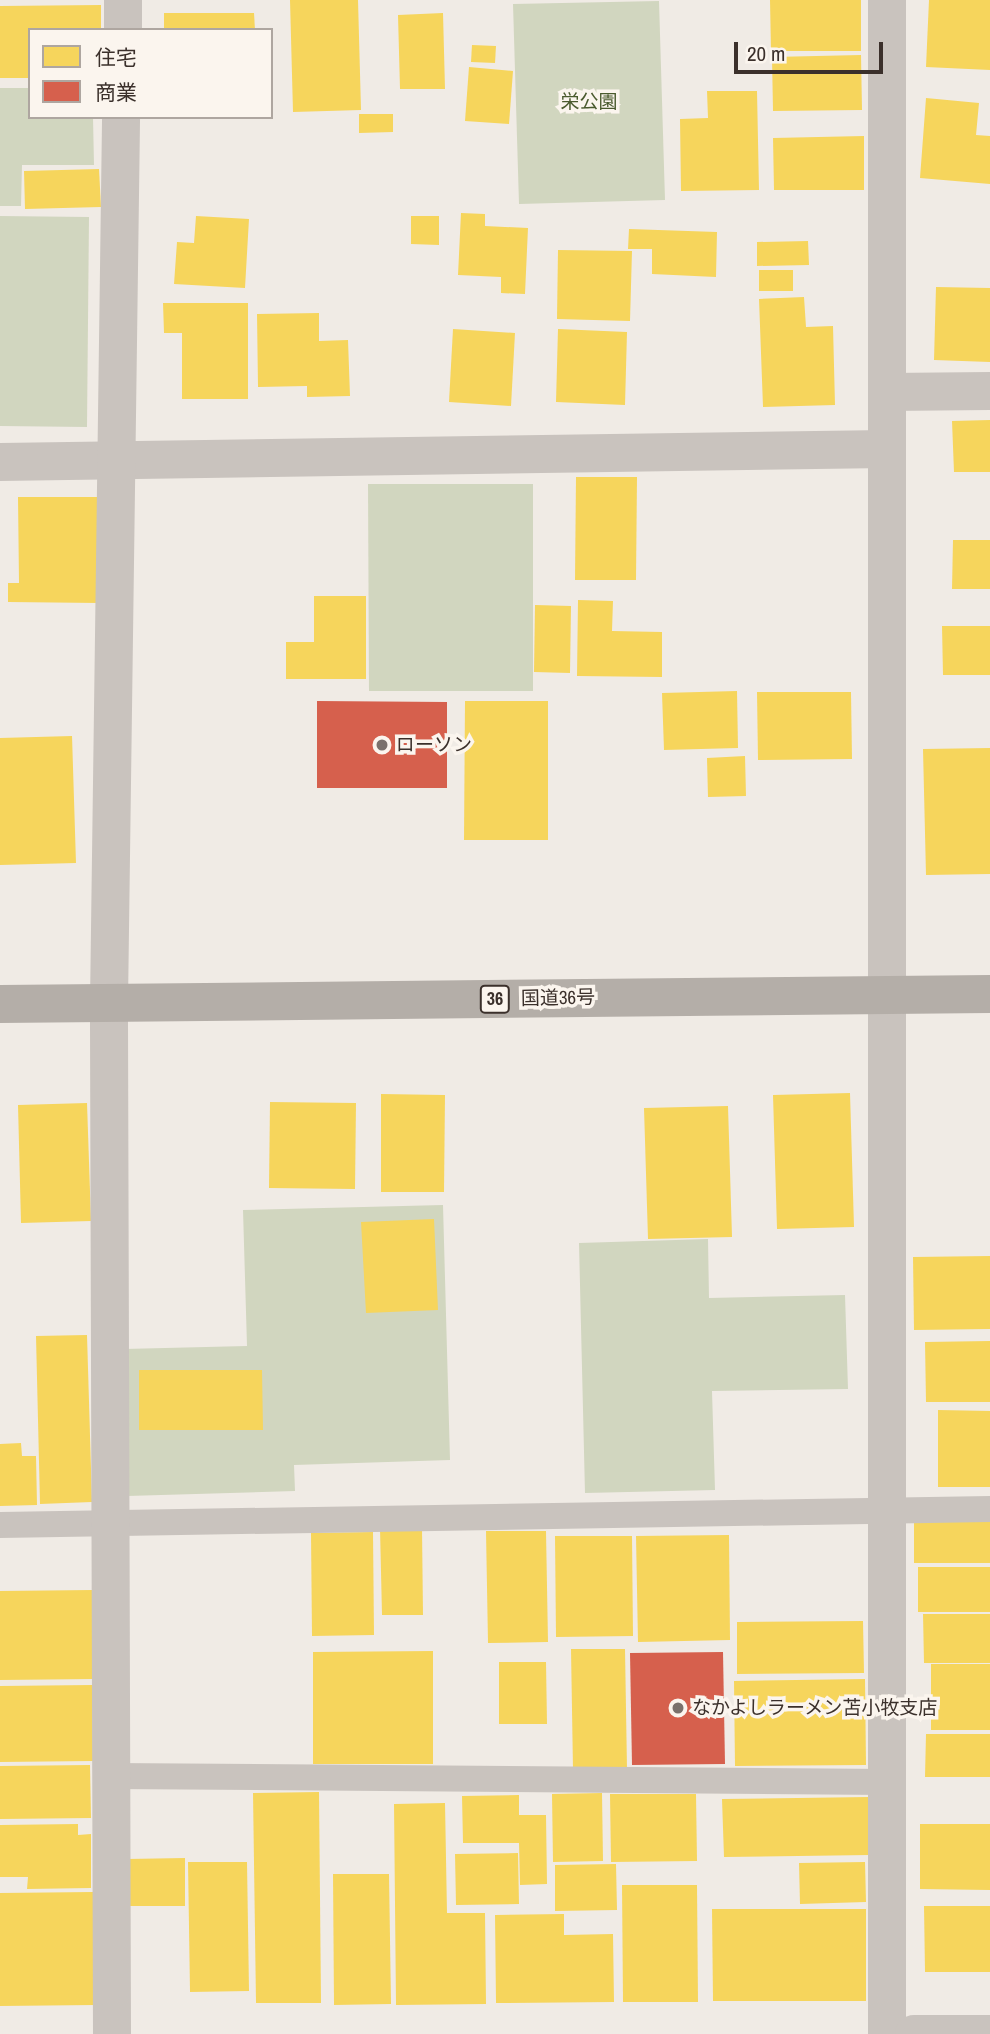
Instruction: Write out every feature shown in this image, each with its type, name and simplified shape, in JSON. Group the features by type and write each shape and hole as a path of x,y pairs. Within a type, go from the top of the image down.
{"highway":[{"name":"国道36号","path":"0,1004 990,994"}],"street":[{"path":"123,0 123,28"},
{"path":"887,0 887,2034"},
{"path":"112,2034 109,1003 121,119"},
{"path":"887,392 990,391"},
{"path":"0,463 887,449"},
{"path":"914,2034 990,2034"}],"lane":[{"path":"0,1525 990,1509"},
{"path":"111,1776 887,1783"}],"green space":[{"name":"栄公園","path":"659,1 665,200 519,204 513,4"},
{"path":"0,88 28,88 28,119 93,119 94,165 22,165 21,206 0,206"},
{"path":"0,216 89,217 87,427 0,426"},
{"path":"368,484 533,484 533,691 369,691"},
{"path":"443,1205 450,1460 294,1465 295,1491 127,1496 124,1349 247,1346 243,1210"},
{"path":"708,1239 709,1298 845,1295 848,1389 712,1391 715,1490 585,1493 579,1243"}],"building: 住宅":[{"path":"290,0 358,0 361,110 293,112"},
{"path":"770,0 861,0 861,51 771,51"},
{"path":"929,0 990,0 990,70 926,67"},
{"path":"101,5 101,28 28,28 28,78 0,78 0,6"},
{"path":"164,13 254,13 255,28 164,28"},
{"path":"443,13 445,89 400,89 398,15"},
{"path":"472,45 496,46 495,63 471,62"},
{"path":"861,55 862,110 773,111 772,57"},
{"path":"469,67 513,71 509,124 465,121"},
{"path":"707,91 757,91 759,190 681,191 680,119 708,118"},
{"path":"926,98 979,103 976,135 990,136 990,184 920,178"},
{"path":"359,114 393,114 393,132 359,133"},
{"path":"864,136 864,190 774,190 773,138"},
{"path":"99,169 101,207 25,209 24,171"},
{"path":"461,213 485,214 485,226 528,228 525,294 501,293 501,277 458,275"},
{"path":"196,216 249,219 245,288 174,284 177,242 194,243"},
{"path":"411,216 439,216 439,245 411,244"},
{"path":"629,229 717,232 716,277 652,274 652,249 628,249"},
{"path":"808,241 809,265 757,266 757,242"},
{"path":"558,250 632,251 630,321 557,319"},
{"path":"759,270 793,270 793,291 759,291"},
{"path":"936,287 990,288 990,362 934,360"},
{"path":"804,297 806,327 833,326 835,405 763,407 759,299"},
{"path":"163,303 248,303 248,399 182,399 182,333 164,333"},
{"path":"319,313 319,341 348,340 350,396 307,397 307,386 258,387 257,314"},
{"path":"453,329 515,333 511,406 449,402"},
{"path":"558,329 627,332 625,405 556,402"},
{"path":"990,420 990,472 954,472 952,421"},
{"path":"576,477 637,477 636,580 575,580"},
{"path":"18,497 99,497 99,603 8,602 8,583 19,583"},
{"path":"953,540 990,540 990,589 952,589"},
{"path":"314,596 366,596 366,679 286,679 286,642 314,642"},
{"path":"578,600 613,601 612,631 662,632 662,677 577,676"},
{"path":"535,605 571,606 570,673 534,672"},
{"path":"942,626 990,626 990,675 943,675"},
{"path":"737,691 738,748 664,750 662,693"},
{"path":"757,692 851,692 852,759 758,760"},
{"path":"465,701 548,701 548,840 464,840"},
{"path":"72,736 76,863 0,865 0,738"},
{"path":"990,748 990,874 926,875 923,749"},
{"path":"745,756 746,796 708,797 707,758"},
{"path":"850,1093 854,1227 777,1229 773,1095"},
{"path":"381,1094 445,1095 444,1192 381,1192"},
{"path":"270,1102 356,1103 355,1189 269,1188"},
{"path":"87,1103 91,1221 21,1223 18,1105"},
{"path":"728,1106 732,1237 648,1239 644,1108"},
{"path":"434,1219 438,1310 366,1313 361,1222"},
{"path":"990,1256 990,1329 914,1330 913,1257"},
{"path":"87,1335 92,1502 40,1504 36,1336"},
{"path":"990,1341 990,1402 926,1402 925,1342"},
{"path":"139,1370 262,1370 263,1430 139,1430"},
{"path":"938,1410 990,1411 990,1487 938,1487"},
{"path":"21,1443 22,1456 36,1456 37,1505 0,1506 0,1444"},
{"path":"914,1515 990,1516 990,1563 914,1563"},
{"path":"380,1528 422,1528 423,1615 382,1615"},
{"path":"486,1531 546,1531 548,1642 488,1643"},
{"path":"373,1532 374,1635 312,1636 311,1533"},
{"path":"729,1535 730,1640 638,1642 636,1536"},
{"path":"555,1536 632,1536 633,1636 556,1637"},
{"path":"918,1567 990,1567 990,1612 918,1612"},
{"path":"93,1590 94,1679 0,1680 0,1591"},
{"path":"923,1614 990,1614 990,1663 924,1663"},
{"path":"863,1621 864,1673 737,1674 737,1622"},
{"path":"571,1649 625,1649 627,1769 573,1770"},
{"path":"433,1651 433,1764 313,1764 313,1652"},
{"path":"499,1662 546,1662 547,1724 499,1724"},
{"path":"931,1664 990,1664 990,1730 931,1730"},
{"path":"865,1679 866,1765 735,1766 734,1681"},
{"path":"92,1685 93,1761 0,1762 0,1686"},
{"path":"926,1734 990,1734 990,1777 925,1777"},
{"path":"90,1765 91,1818 0,1819 0,1766"},
{"path":"319,1792 321,2003 256,2003 253,1793"},
{"path":"602,1793 603,1861 553,1862 552,1794"},
{"path":"610,1794 696,1794 697,1861 611,1862"},
{"path":"519,1795 519,1815 546,1815 547,1884 520,1885 519,1843 463,1843 462,1796"},
{"path":"869,1797 870,1855 724,1857 722,1799"},
{"path":"445,1803 447,1913 485,1913 486,2004 396,2005 394,1804"},
{"path":"78,1824 78,1835 91,1834 91,1888 27,1889 28,1877 0,1877 0,1825"},
{"path":"920,1824 990,1824 990,1890 920,1889"},
{"path":"518,1853 519,1904 456,1905 455,1854"},
{"path":"185,1858 185,1906 129,1906 127,1859"},
{"path":"188,1862 247,1862 249,1991 190,1992"},
{"path":"865,1862 866,1902 800,1904 799,1863"},
{"path":"616,1864 617,1910 555,1911 555,1865"},
{"path":"333,1874 389,1874 391,2004 334,2005"},
{"path":"622,1885 697,1885 698,2002 623,2002"},
{"path":"93,1892 95,2005 0,2006 0,1893"},
{"path":"924,1906 990,1906 990,1972 925,1972"},
{"path":"712,1909 866,1909 866,2001 713,2001"},
{"path":"564,1914 564,1935 613,1934 614,2002 496,2003 495,1915"}],"building: 商業":[{"name":"ローソン","path":"317,701 447,702 447,788 317,788"},
{"name":"なかよしラーメン苫小牧支店","path":"723,1652 725,1764 632,1765 630,1653"}],"place":[{"name":"ローソン","path":"382,745"},
{"name":"なかよしラーメン苫小牧支店","path":"678,1708"}]}
